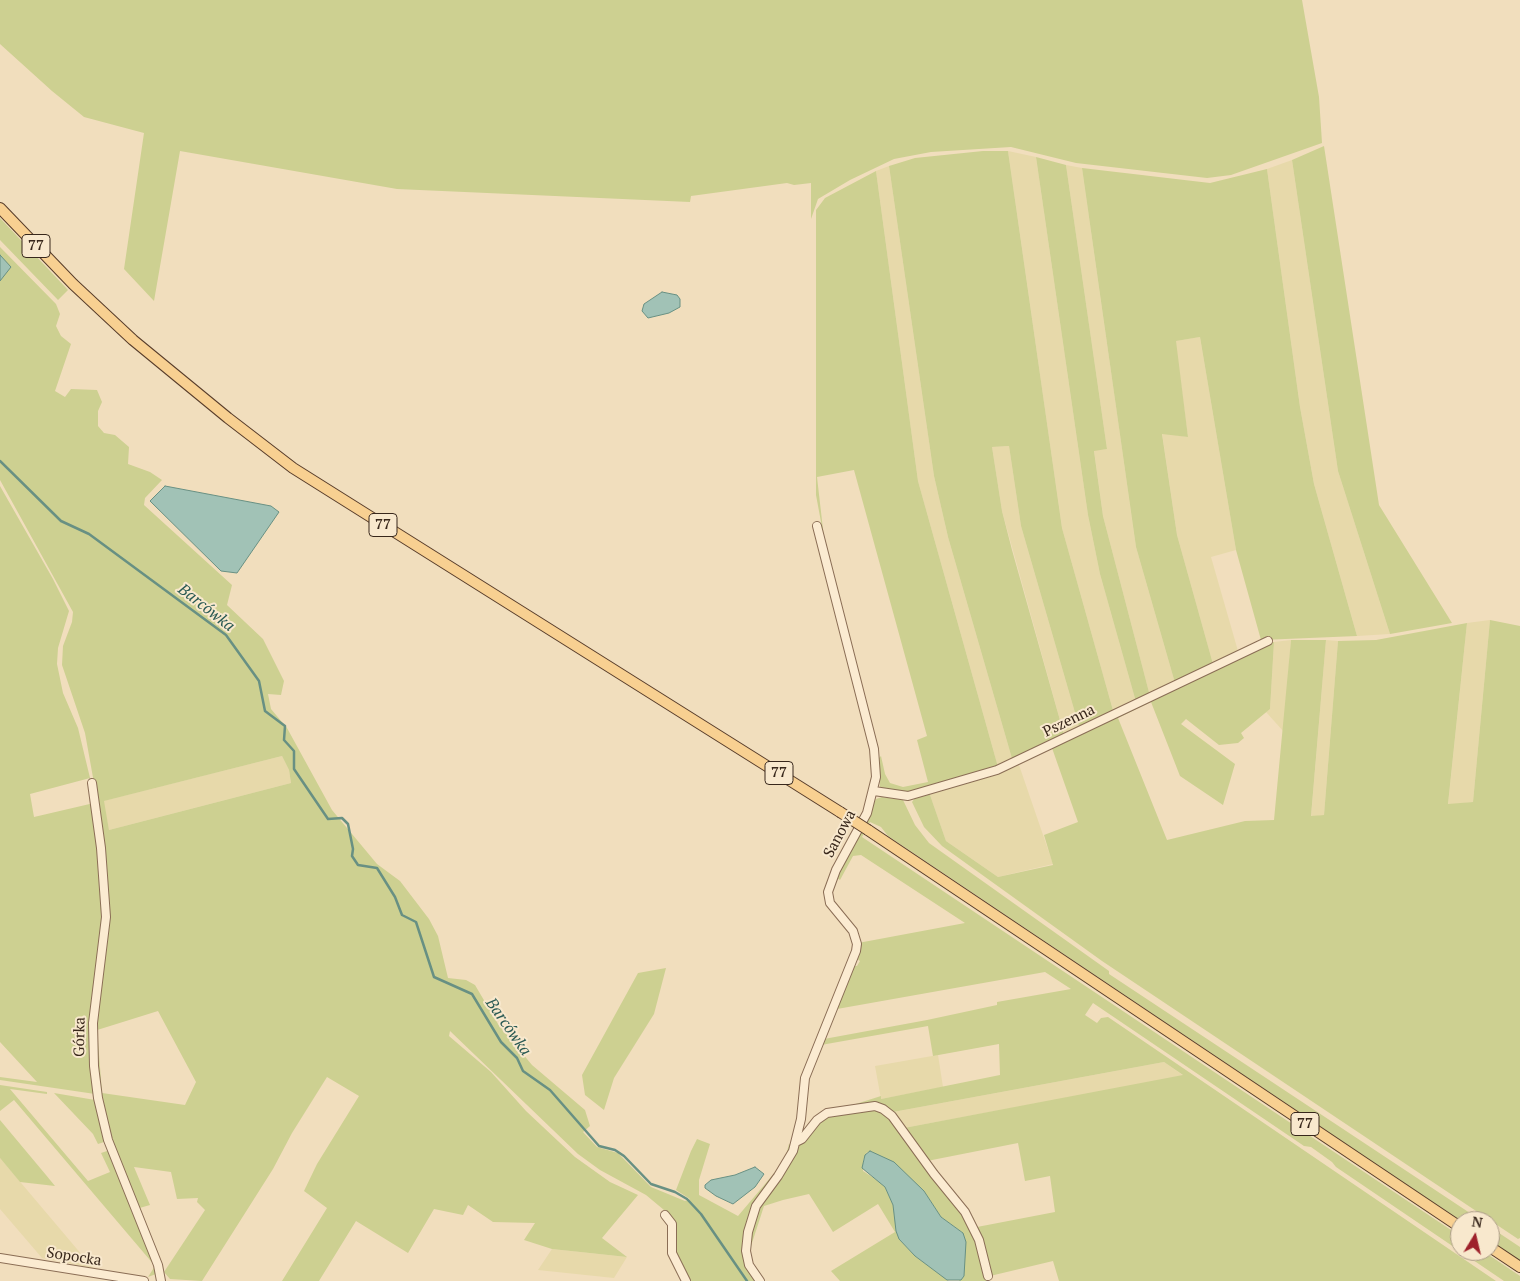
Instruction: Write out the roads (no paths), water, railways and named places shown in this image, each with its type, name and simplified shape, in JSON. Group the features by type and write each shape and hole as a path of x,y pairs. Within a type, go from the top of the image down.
{"main road":[{"name":"77","path":"0,208 73,284 133,340 228,418 293,468 868,830 1450,1220"},
{"path":"1500,1254 1520,1267"}],"street":[{"name":"Sanowa","path":"760,1281 749,1264 746,1250 748,1232 756,1206 788,1162 796,1142 805,1078 856,952 857,944 852,931 830,903 828,890 836,870 867,813 876,777 874,749 818,526"},
{"name":"Pszenna","path":"874,791 908,796 997,770 1268,641"},
{"name":"Górka","path":"92,783 101,848 106,917 93,1023 97,1090 108,1140 158,1264 161,1281"},
{"name":"Sanowa","path":"796,1142 802,1139 816,1120 827,1113 875,1106 883,1109 892,1116 934,1174 965,1212 979,1240 988,1276"},
{"path":"665,1215 672,1224 672,1253 686,1281"},
{"name":"Sopocka","path":"0,1258 144,1281"}],"water":[{"path":"0,255 11,267 0,281"},
{"path":"662,292 677,295 680,299 680,307 669,313 648,318 642,311 644,304"},
{"path":"165,486 271,506 279,512 237,573 221,571 150,501"},
{"path":"870,1151 894,1162 924,1191 941,1217 963,1233 966,1242 964,1276 961,1280 947,1280 915,1256 899,1239 896,1231 893,1205 885,1187 862,1168 865,1155"},
{"path":"755,1167 764,1174 755,1187 733,1204 705,1188 705,1185 711,1180 735,1175"}],"waterway":[{"name":"Barcówka","path":"0,461 61,521 89,534 226,635 259,681 265,711 285,726 284,740 294,751 294,769 328,819 342,818 348,824 353,849 352,856 358,865 377,868 395,897 402,915 416,922 434,977 472,994 501,1042 517,1058 523,1071 550,1090 599,1146 615,1150 624,1156 651,1184 675,1192 687,1199 701,1214 747,1281"}]}
